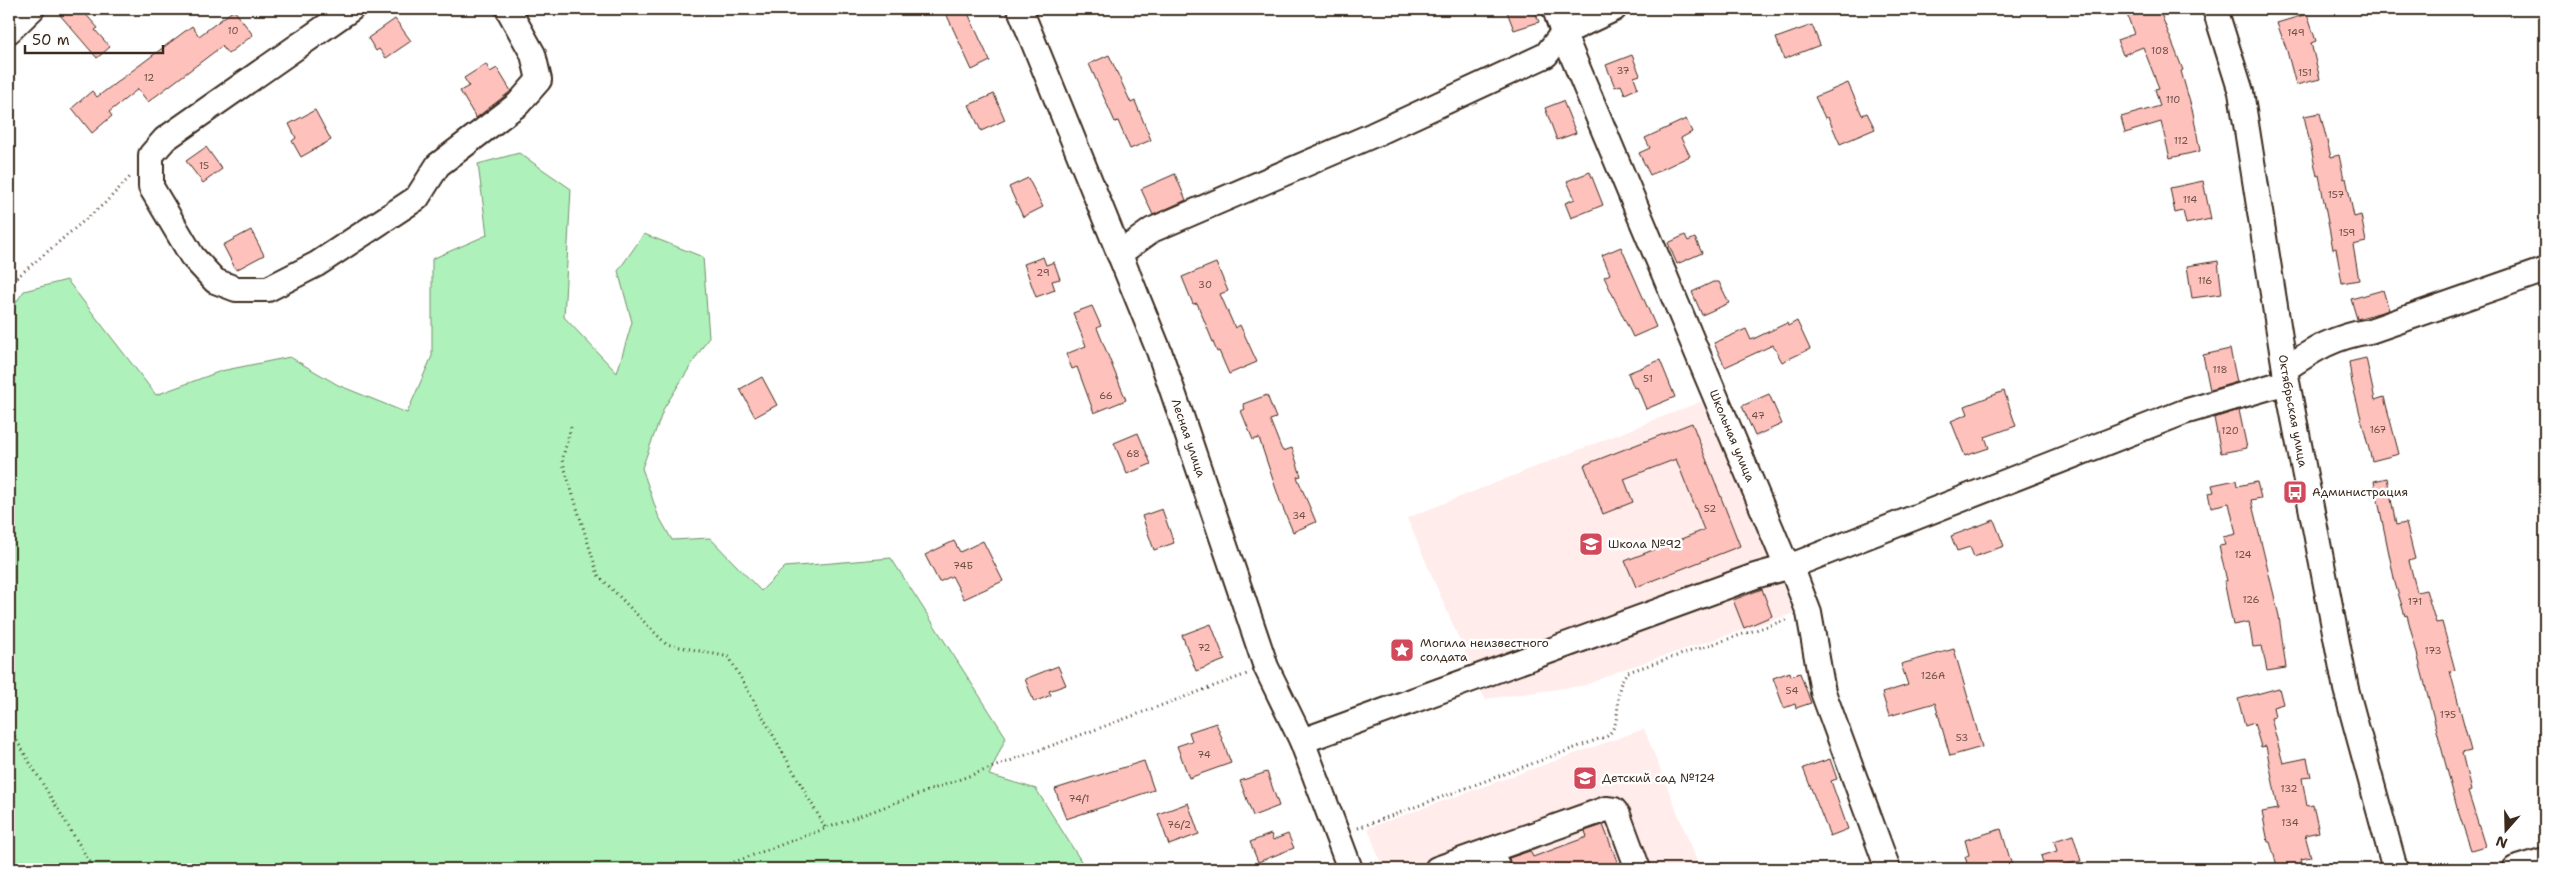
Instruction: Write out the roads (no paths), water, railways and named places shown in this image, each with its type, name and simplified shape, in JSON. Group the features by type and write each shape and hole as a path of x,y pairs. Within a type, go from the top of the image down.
{"street":[{"path":"9,31 32,9"},
{"path":"351,9 165,139 151,155 151,188 192,256 215,281 236,289 268,289 317,264 417,198 438,165 518,104 539,80 533,54 508,9"},
{"name":"Лесная улица","path":"1020,9 1159,351 1266,667 1302,741 1350,869"},
{"name":"Школьная улица","path":"1555,9 1563,33 1782,554 1791,566 1809,613 1823,692 1888,869"},
{"path":"1119,254 1152,230 1372,135 1546,55 1563,33 1614,9"},
{"name":"Октябрьская улица","path":"2215,9 2241,92 2286,375 2346,689 2395,869"},
{"path":"1302,741 1755,576 1791,566 2184,412 2286,375 2344,335 2370,331 2545,270"},
{"path":"1437,869 1494,860 1606,808 1614,810 1618,815 1638,869"},
{"path":"2515,869 2545,860"}],"place":[{"name":"Администрация","path":"2295,492"},
{"name":"Школа №92","path":"1591,544"},
{"name":"Могила неизвестного солдата","path":"1402,650"},
{"name":"Детский сад №124","path":"1585,778"}]}
